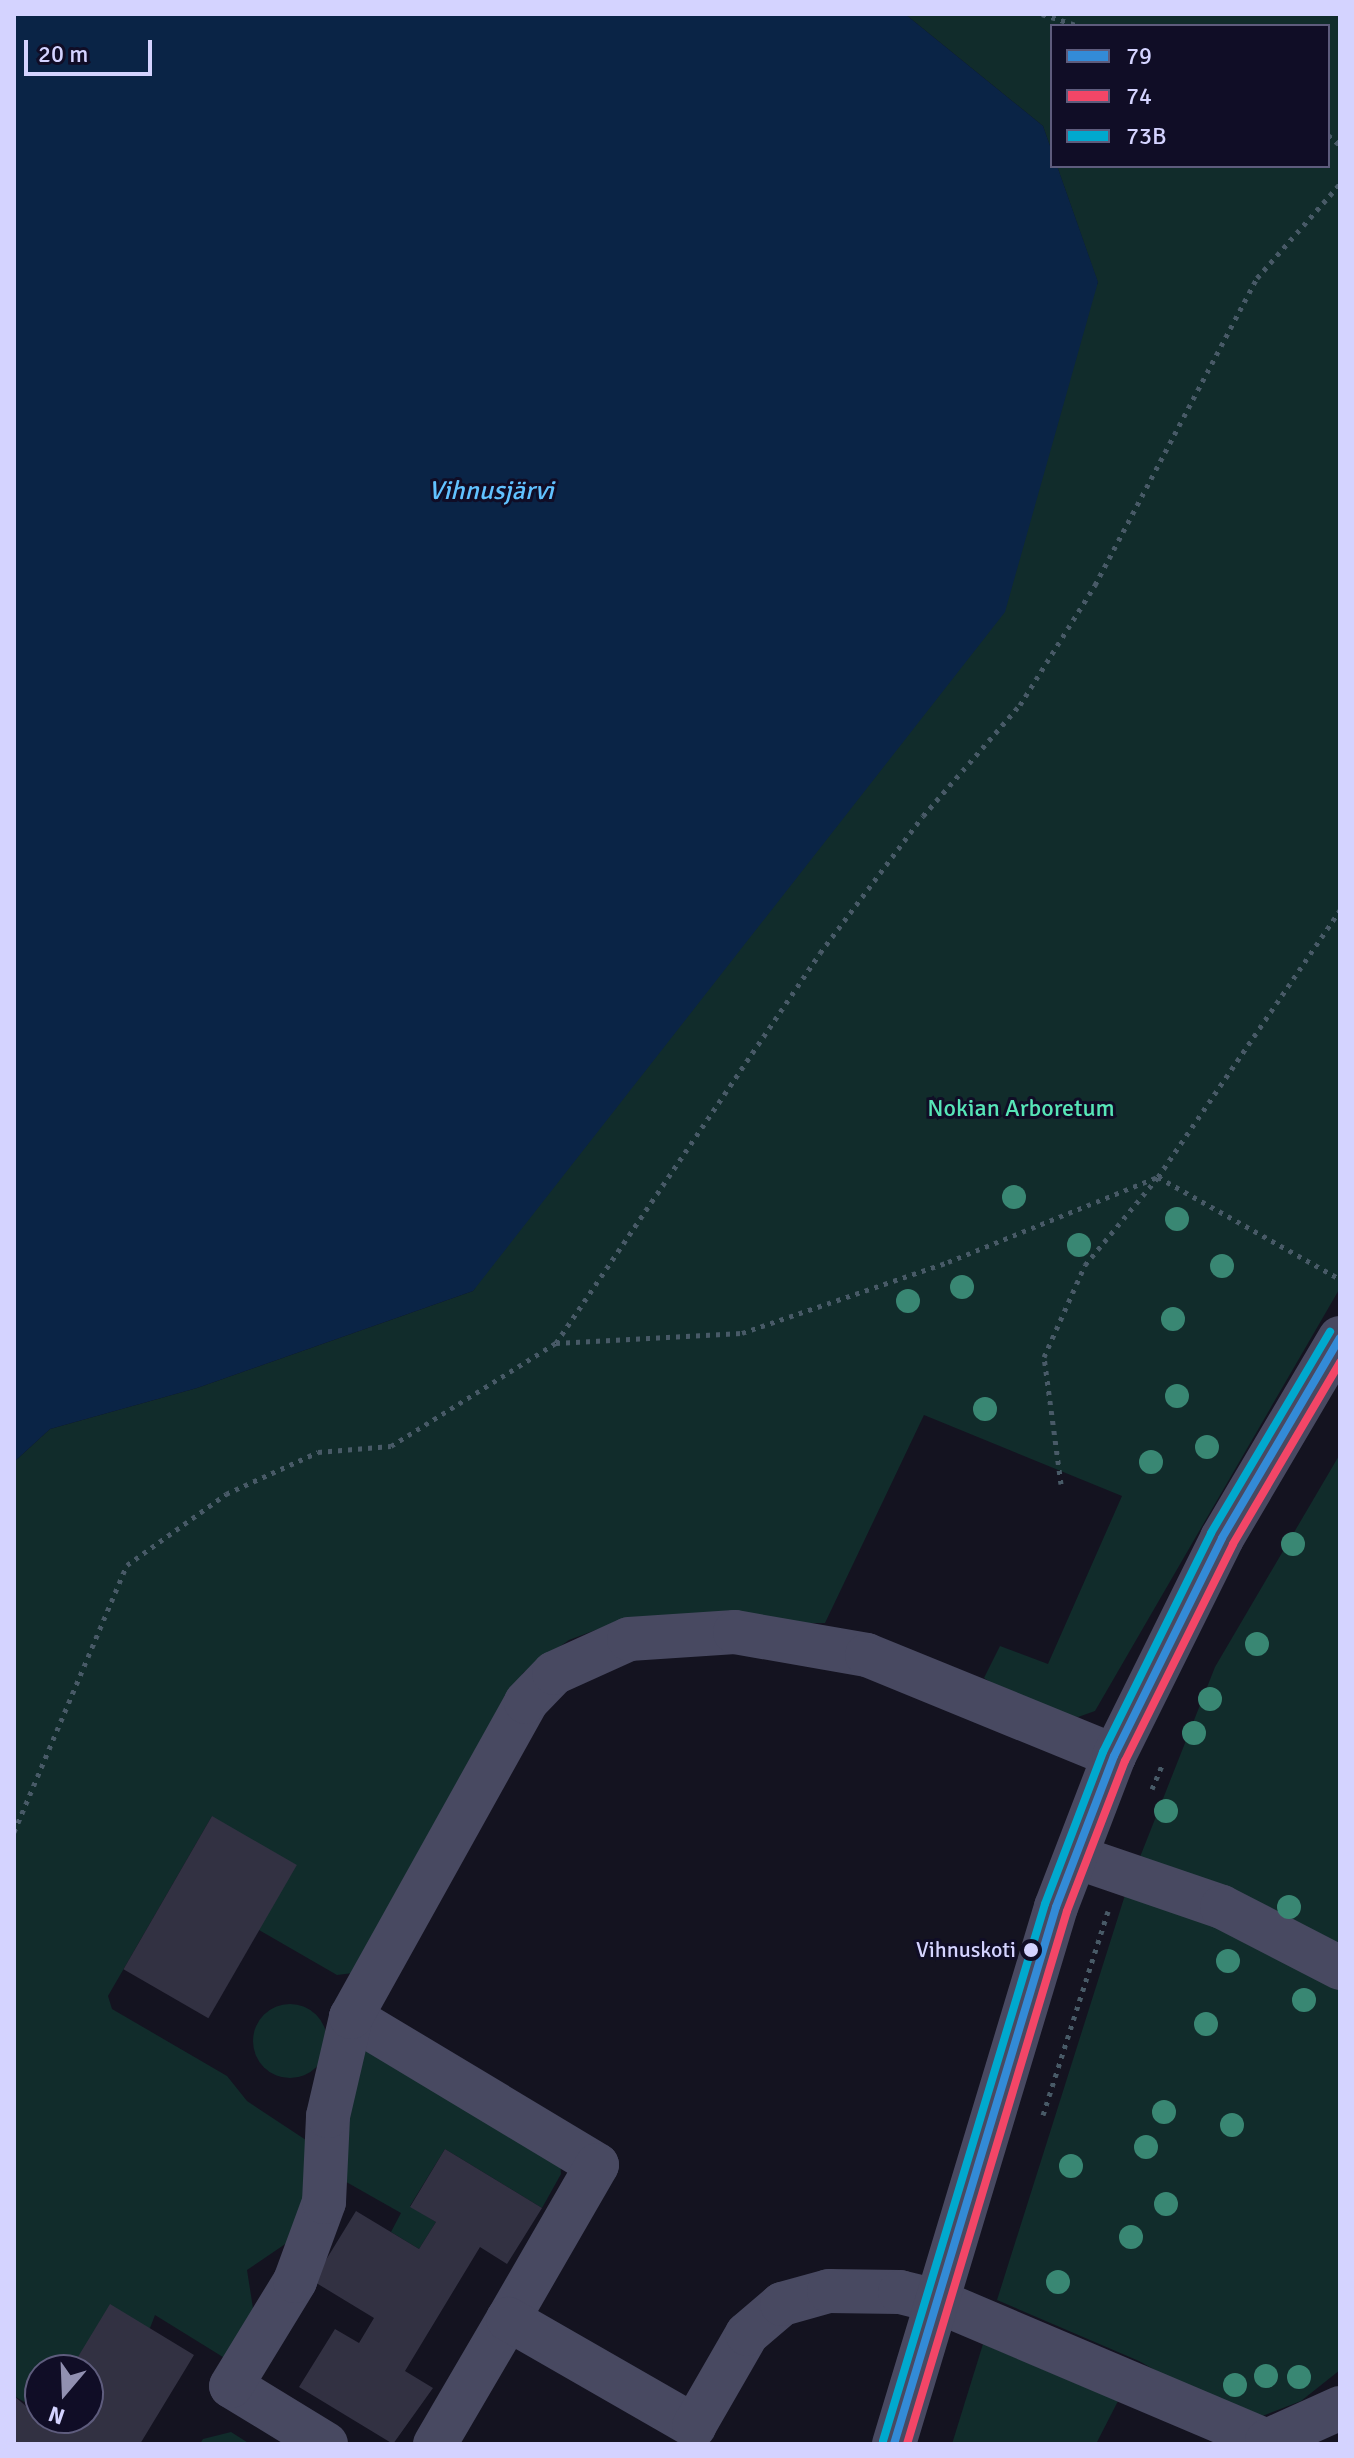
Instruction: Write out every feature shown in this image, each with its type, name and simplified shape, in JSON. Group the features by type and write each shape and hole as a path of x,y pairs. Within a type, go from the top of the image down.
{"street":[{"path":"894,2444 1076,1857 1114,1756 1222,1538 1340,1338"},
{"path":"326,2444 231,2386 295,2281 324,2202 328,2116 351,2017 526,1702 589,1652 682,1631 735,1632 867,1655 1114,1756"},
{"path":"1076,1857 1222,1907 1340,1968"},
{"path":"351,2017 597,2165 435,2444"},
{"path":"508,2319 694,2426 747,2334 782,2304 829,2291 900,2292 937,2301 1267,2441 1340,2408"}],"path":[{"path":"1042,14 1074,24"},
{"path":"14,1832 127,1565 226,1494 318,1452 391,1446 556,1343 820,953 923,816 1020,705 1095,585 1257,278 1340,184"},
{"path":"1061,1484 1044,1357 1085,1265 1158,1177 1340,910"},
{"path":"556,1343 742,1333 948,1262 1158,1177"},
{"path":"1158,1177 1340,1279"},
{"path":"1150,1794 1167,1753"},
{"path":"1038,2131 1121,1870"}],"green space":[{"name":"Nokian Arboretum","path":"905,14 1340,14 1340,1288 1095,1711 1078,1717 1035,1709 984,1678 1000,1646 1048,1664 1122,1496 924,1415 825,1623 614,1623 569,1640 523,1673 353,1973 337,1975 259,1930 212,1816 108,1996 112,2009 227,2076 247,2101 315,2146 300,2234 247,2270 255,2321 231,2362 155,2315 150,2328 100,2354 24,2354 24,2402 14,2396 14,1462 50,1429 197,1388 473,1291 1098,283 1058,168 1330,168 1330,24 1050,24 1050,146 1043,126"},
{"path":"1340,1454 1340,2370 1301,2401 1247,2422 1139,2361 997,2300 1125,1895 1215,1667"},
{"path":"290,2004 304,2007 316,2015 324,2027 327,2041 324,2055 316,2067 304,2075 290,2078 276,2075 264,2067 256,2055 253,2041 256,2027 264,2015 276,2007"},
{"path":"362,2042 560,2157 561,2174 542,2208 445,2149 410,2206 436,2222 419,2249 391,2232 401,2213 341,2179 345,2113"},
{"path":"983,2344 1118,2401 1096,2444 952,2444"},
{"path":"231,2432 250,2444 200,2444 203,2439"}],"water":[{"name":"Vihnusjärvi","path":"14,14 905,14 1043,126 1050,146 1050,168 1058,168 1098,282 1005,612 473,1291 197,1388 50,1429 14,1462"}],"building":[{"path":"212,1816 297,1865 208,2018 124,1969"},
{"path":"445,2149 542,2208 507,2264 480,2247 405,2371 433,2388 393,2444 299,2387 335,2329 359,2343 374,2318 313,2281 356,2211 419,2249 436,2222 410,2207"},
{"path":"110,2304 194,2355 140,2444 14,2444 14,2396 24,2404 24,2434 104,2434 104,2354 80,2354"}],"transit line":[{"name":"73B","path":"883,2441 1045,1904 1103,1752 1211,1533 1330,1332"},
{"name":"79","path":"894,2444 1056,1907 1114,1756 1222,1538 1340,1338"},
{"name":"74","path":"907,2444 1067,1911 1125,1761 1233,1544 1340,1362"}],"place":[{"name":"Vihnuskoti","path":"1031,1950"}]}
